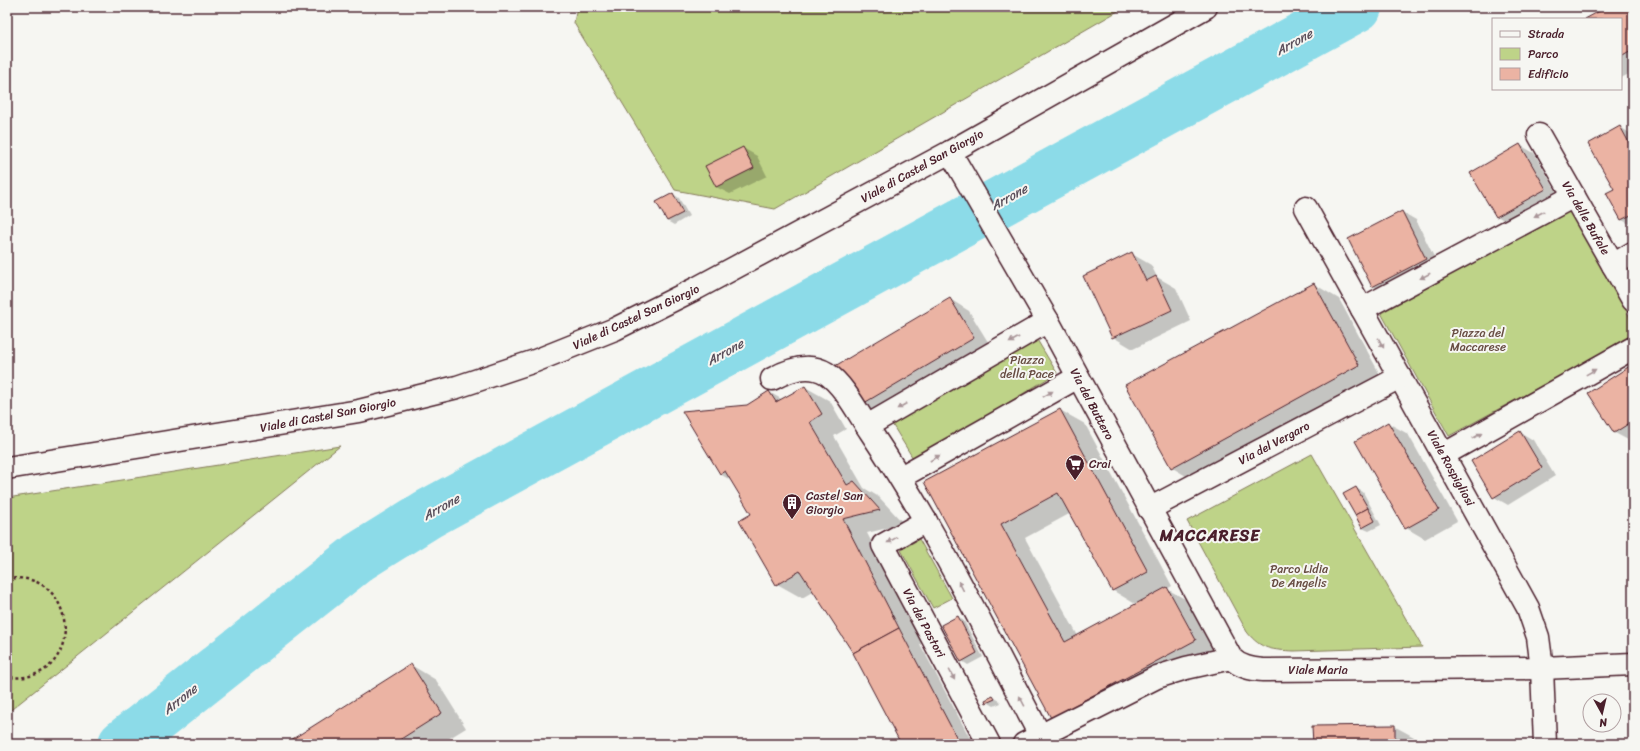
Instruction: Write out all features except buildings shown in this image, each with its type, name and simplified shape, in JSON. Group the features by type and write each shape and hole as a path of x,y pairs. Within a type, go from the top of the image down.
{"street":[{"name":"Viale di Castel San Giorgio","path":"7,468 344,414 416,398 508,371 644,316 950,152 1206,7"},
{"name":"Via delle Bufale","path":"1539,135 1633,300"},
{"name":"Via del Buttero","path":"950,152 1048,320 1231,658"},
{"path":"1362,309 1574,196"},
{"name":"Viale Rospigliosi","path":"1306,208 1528,608 1538,637 1542,668 1546,744"},
{"path":"1613,265 1633,253"},
{"path":"867,426 1048,320"},
{"path":"1443,455 1633,348"},
{"path":"772,379 789,371 808,368 826,373 838,385 901,477 926,521 1032,740 1157,677 1186,668 1231,658"},
{"path":"901,477 1078,377"},
{"name":"Via del Vergaro","path":"1149,509 1400,377"},
{"name":"Via dei Pastori","path":"926,521 883,545 989,744"},
{"name":"Viale Maria","path":"1231,658 1244,667 1263,670 1542,668 1633,664"}],"path":[{"path":"7,579 28,580 38,584 51,593 60,605 65,621 66,636 61,651 52,664 39,673 24,678 7,678"}],"green space":[{"path":"577,7 1125,7 775,209 675,190 574,23"},
{"name":"Piazza del Maccarese","path":"1571,210 1633,323 1633,336 1449,436 1381,313"},
{"name":"Piazza della Pace","path":"1036,338 1057,373 914,460 892,424"},
{"path":"340,446 7,713 7,498"},
{"name":"Parco Lidia De Angelis","path":"1312,454 1422,647 1294,651 1280,650 1262,646 1247,632 1187,521"},
{"path":"919,539 952,598 933,608 901,550"}],"waterway":[{"name":"Arrone","path":"123,744 359,557 428,514 1357,7"}],"place":[{"name":"Crai","path":"1075,481"},
{"name":"Castel San Giorgio","path":"792,520"}],"district":[{"name":"MACCARESE","path":"1210,535"}]}
